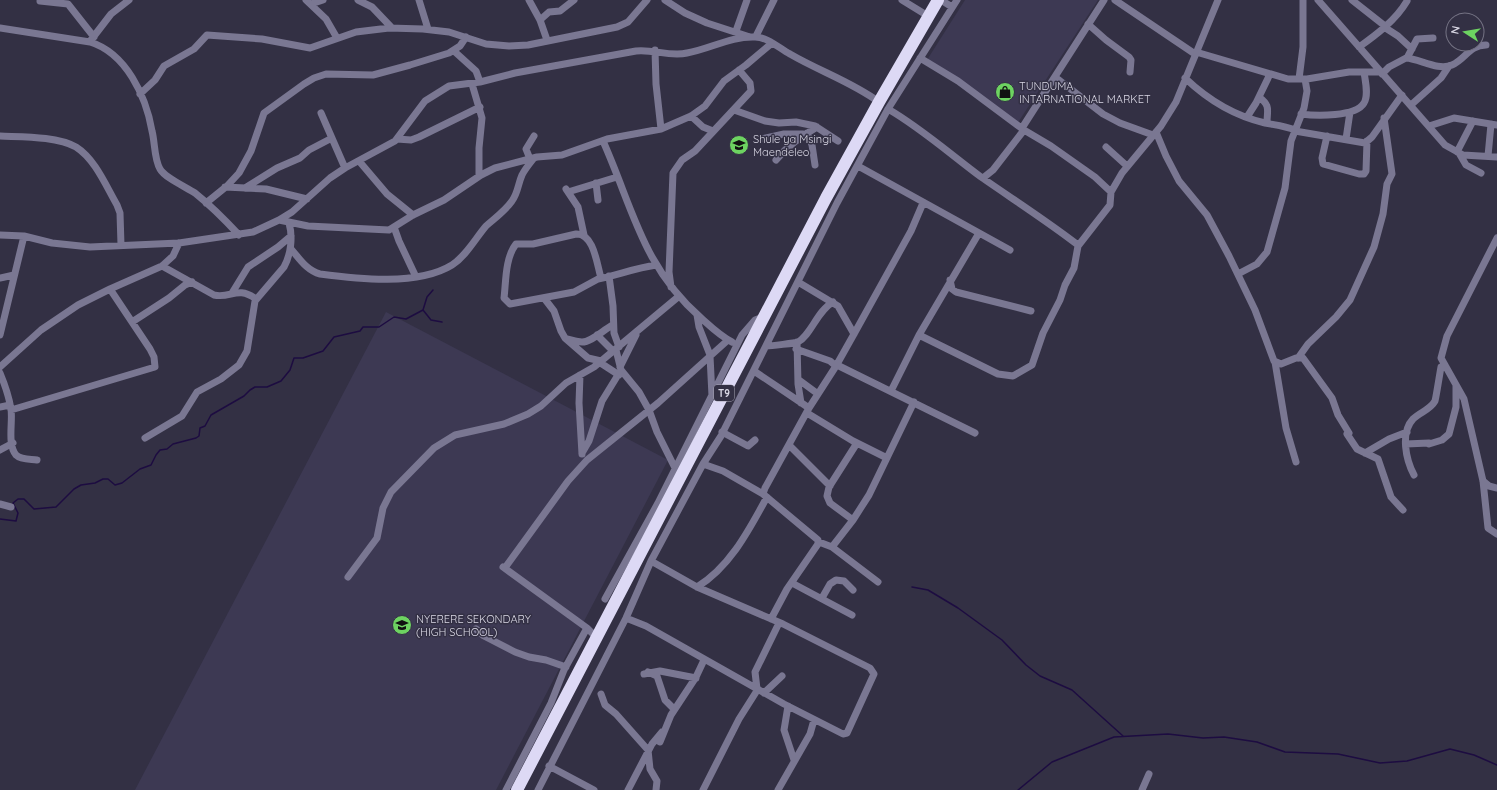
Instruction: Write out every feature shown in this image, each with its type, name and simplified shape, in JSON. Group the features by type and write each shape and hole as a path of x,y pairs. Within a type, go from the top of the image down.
{"highway":[{"name":"T9","path":"518,790 763,317 832,200 838,176 883,106 928,16 940,0"}],"street":[{"path":"309,2 323,0"},
{"path":"358,0 372,7 392,28"},
{"path":"419,0 428,29"},
{"path":"529,0 540,20 547,40"},
{"path":"540,20 549,12 560,11 574,0"},
{"path":"140,94 155,80 164,66 194,48 207,35 262,39 310,48 356,32 392,28 428,29 449,32 486,44 509,46 523,45 617,27 628,22 647,0"},
{"path":"665,0 677,3 707,23 772,43 790,54 864,91 883,106 909,121 983,178 1064,233 1078,245"},
{"path":"736,31 747,0"},
{"path":"753,37 774,0"},
{"path":"902,0 928,16"},
{"path":"940,0 952,7"},
{"path":"538,790 626,618 651,561 703,464 722,432 767,346 798,282 832,200 849,182 858,166 883,106 920,58 957,0"},
{"path":"983,178 993,170 1023,129 1104,0"},
{"path":"1115,0 1196,53 1288,79 1302,79 1349,72 1381,73 1407,58 1418,39 1433,38"},
{"path":"919,335 998,374 1013,376 1032,365 1043,334 1074,268 1078,245 1110,205 1111,192 1127,166 1155,134 1176,102 1218,0"},
{"path":"1238,274 1257,264 1267,252 1285,188 1291,141 1307,92 1302,79 1303,0"},
{"path":"1318,0 1445,145 1463,155 1497,157"},
{"path":"1352,0 1398,36 1412,49"},
{"path":"92,40 111,14 124,1"},
{"path":"1359,47 1385,27 1401,10 1407,1"},
{"path":"40,2 68,4 92,40 118,58 140,94 152,128 160,169 206,203 239,235"},
{"path":"309,2 326,19 337,38"},
{"path":"1088,24 1129,57 1131,60 1130,72"},
{"path":"0,28 92,40"},
{"path":"206,203 225,187 238,173 251,151 264,113 309,81 320,76 332,74 380,74 454,51 466,37"},
{"path":"0,235 24,236 74,246 179,243 252,232 279,220 307,199 330,178 397,139 425,101 437,92 455,84 472,84 515,73 636,51 654,50 684,54 727,40 753,37"},
{"path":"279,220 308,226 382,230 394,227 413,215 444,200 479,176 495,168 532,158 562,155 603,141 661,128 691,116 702,110 724,81 772,43"},
{"path":"1411,105 1441,78 1449,66 1472,48 1479,45 1486,45"},
{"path":"654,50 661,128"},
{"path":"454,51 476,71 480,82"},
{"path":"920,58 958,81 1023,129 1051,146 1095,177 1111,192"},
{"path":"1407,58 1441,66 1449,66"},
{"path":"672,287 669,272 673,174 682,160 695,150 748,94 752,87 739,70"},
{"path":"1301,114 1325,115 1350,112 1364,103 1366,88 1364,72"},
{"path":"1247,117 1270,74"},
{"path":"1055,77 1103,114 1120,123 1155,134 1180,181 1207,216 1238,274 1255,310 1271,356 1275,362 1286,428 1296,462"},
{"path":"1185,78 1205,95 1247,117 1295,130 1353,139 1358,143 1367,141"},
{"path":"472,84 480,107 482,121 479,148 479,176"},
{"path":"1327,136 1322,158 1323,164 1364,174 1366,171 1367,141 1402,95"},
{"path":"1259,97 1265,102 1269,112 1267,123"},
{"path":"397,139 411,140 420,137 480,107"},
{"path":"734,110 765,121 779,123 796,122 817,127 838,141"},
{"path":"1346,139 1350,112"},
{"path":"321,113 345,168"},
{"path":"691,116 703,127 713,131"},
{"path":"1298,358 1350,300 1374,247 1383,214 1387,184 1392,174 1384,118"},
{"path":"1429,126 1454,118 1494,125 1488,156"},
{"path":"1458,152 1473,121"},
{"path":"776,160 786,148 806,133 817,127"},
{"path":"761,139 784,134 806,133"},
{"path":"806,133 812,145 815,165"},
{"path":"0,136 50,139 64,142 76,147 87,157 117,205 120,213 121,245"},
{"path":"532,158 526,149 534,136"},
{"path":"245,188 277,168 300,158 309,150 332,138"},
{"path":"603,141 640,237 656,264 678,297 728,340 738,344"},
{"path":"1106,147 1127,166"},
{"path":"1458,152 1466,165 1481,173"},
{"path":"291,249 308,269 320,274 392,280 416,277 441,270 461,257 486,227 512,200 523,173 532,158"},
{"path":"359,161 387,194 413,215"},
{"path":"858,166 1010,250"},
{"path":"838,176 849,182"},
{"path":"601,278 592,249 584,235 578,207 567,191 617,177"},
{"path":"596,183 598,200"},
{"path":"225,187 266,189 307,199"},
{"path":"697,587 711,578 742,541 765,496 765,488 808,410 837,366 911,231 923,203"},
{"path":"145,438 182,416 197,392 221,379 239,365 247,351 256,299 284,267 291,249 289,223"},
{"path":"394,227 398,241 416,277"},
{"path":"891,392 919,335 979,233"},
{"path":"584,235 576,234 533,244 516,244 512,249 504,298 505,301 510,304 574,292 601,278 656,264"},
{"path":"0,335 24,236"},
{"path":"232,293 248,267 278,247 291,236"},
{"path":"1497,238 1447,336 1441,353 1442,362 1464,399 1483,481 1488,528 1497,534"},
{"path":"0,368 41,330 78,305 162,266 173,256 179,243"},
{"path":"162,266 214,295 223,296 232,293 247,294 256,299"},
{"path":"0,278 14,275"},
{"path":"609,276 616,349 620,370 639,392 649,410 657,432 675,468"},
{"path":"950,280 952,289 956,292 1031,311"},
{"path":"132,322 169,298 185,285 192,282"},
{"path":"798,282 838,306 854,334"},
{"path":"0,407 10,408 155,367 154,357 110,289"},
{"path":"348,577 377,538 383,508 391,492 434,448 455,436 504,424 528,414 541,406 566,383 600,361 637,333 678,297"},
{"path":"544,298 554,311 562,335 586,356 620,370"},
{"path":"802,403 797,346 821,312 833,302"},
{"path":"698,315 699,327 710,356 712,396"},
{"path":"605,599 675,468 738,344 749,326 755,320 763,317"},
{"path":"567,339 581,342 588,341 614,325"},
{"path":"582,452 589,441 602,401 620,370 637,333"},
{"path":"597,335 616,349"},
{"path":"596,637 587,628 505,566 568,481 584,463 649,410 728,340"},
{"path":"586,356 588,341"},
{"path":"767,346 797,346 975,433"},
{"path":"1275,362 1281,364 1298,358 1303,358 1312,368 1316,378 1332,398 1338,415 1355,446 1378,459 1391,497 1403,510"},
{"path":"1414,476 1410,468 1406,444 1407,432 1414,418 1428,409 1436,399 1441,367"},
{"path":"754,371 802,403 808,410 857,443 887,458"},
{"path":"0,374 10,408 12,443 15,454 18,457 37,460"},
{"path":"580,375 582,452 584,463"},
{"path":"799,380 818,394"},
{"path":"1406,444 1429,444 1442,440 1449,434 1456,407 1456,384"},
{"path":"832,547 853,520 869,495 914,402"},
{"path":"722,432 748,446 755,440"},
{"path":"1365,453 1389,439 1407,432"},
{"path":"0,450 12,443"},
{"path":"853,520 827,499 827,492 857,443"},
{"path":"789,445 830,486"},
{"path":"703,464 724,471 765,496 817,537 819,542 832,547 878,582"},
{"path":"1483,481 1489,486 1497,488"},
{"path":"0,504 11,507"},
{"path":"771,619 792,583 819,542"},
{"path":"626,618 646,626 704,660 814,720 843,734 847,733 874,673 870,668 779,622 697,587 651,561"},
{"path":"822,598 830,584 836,580 844,581 854,590"},
{"path":"792,583 852,615"},
{"path":"760,690 755,672 779,622"},
{"path":"506,790 551,703 566,667 587,628"},
{"path":"476,629 484,636 529,658 546,660 566,667"},
{"path":"660,742 674,709 696,678 704,660"},
{"path":"674,709 665,700 657,676 646,673 660,671 696,678"},
{"path":"703,790 739,719 760,690 782,676"},
{"path":"601,694 605,705 616,714 648,750 650,769 657,781 656,790"},
{"path":"788,706 784,730 794,760"},
{"path":"778,790 810,734 814,720"},
{"path":"628,790 648,750 664,731"},
{"path":"549,766 594,790"},
{"path":"1142,790 1149,774"}],"shaded area":[{"name":"TUNDUMA INTARNATIONAL MARKET","path":"965,0 1098,0 1017,124 927,60"},
{"name":"NYERERE SEKONDARY (HIGH SCHOOL)","path":"386,312 668,460 496,790 135,790"}],"waterway":[{"path":"433,290 427,297 423,310 431,320 442,322"},
{"path":"0,519 16,521 18,513 13,503 18,499 24,499 34,509 56,507 74,489 81,485 95,483 103,479 108,479 115,485 122,483 140,469 151,465 160,450 167,449 173,444 199,436 200,428 205,426 211,415 244,396 255,387 267,387 281,381 290,370 294,358 303,358 323,351 334,337 360,331 363,327 379,327 394,317 406,319 423,310"},
{"path":"912,587 928,590 958,608 1002,640 1026,665 1040,676 1072,690 1123,736"},
{"path":"1018,790 1052,762 1114,737 1168,734 1203,738 1224,737 1257,742 1285,752 1338,754 1380,763 1407,761 1450,749 1474,755 1497,765"}],"place":[{"name":"TUNDUMA INTARNATIONAL MARKET","path":"1005,92"},
{"name":"Shule ya Msingi Maendeleo","path":"739,145"},
{"name":"NYERERE SEKONDARY (HIGH SCHOOL)","path":"402,625"}]}
